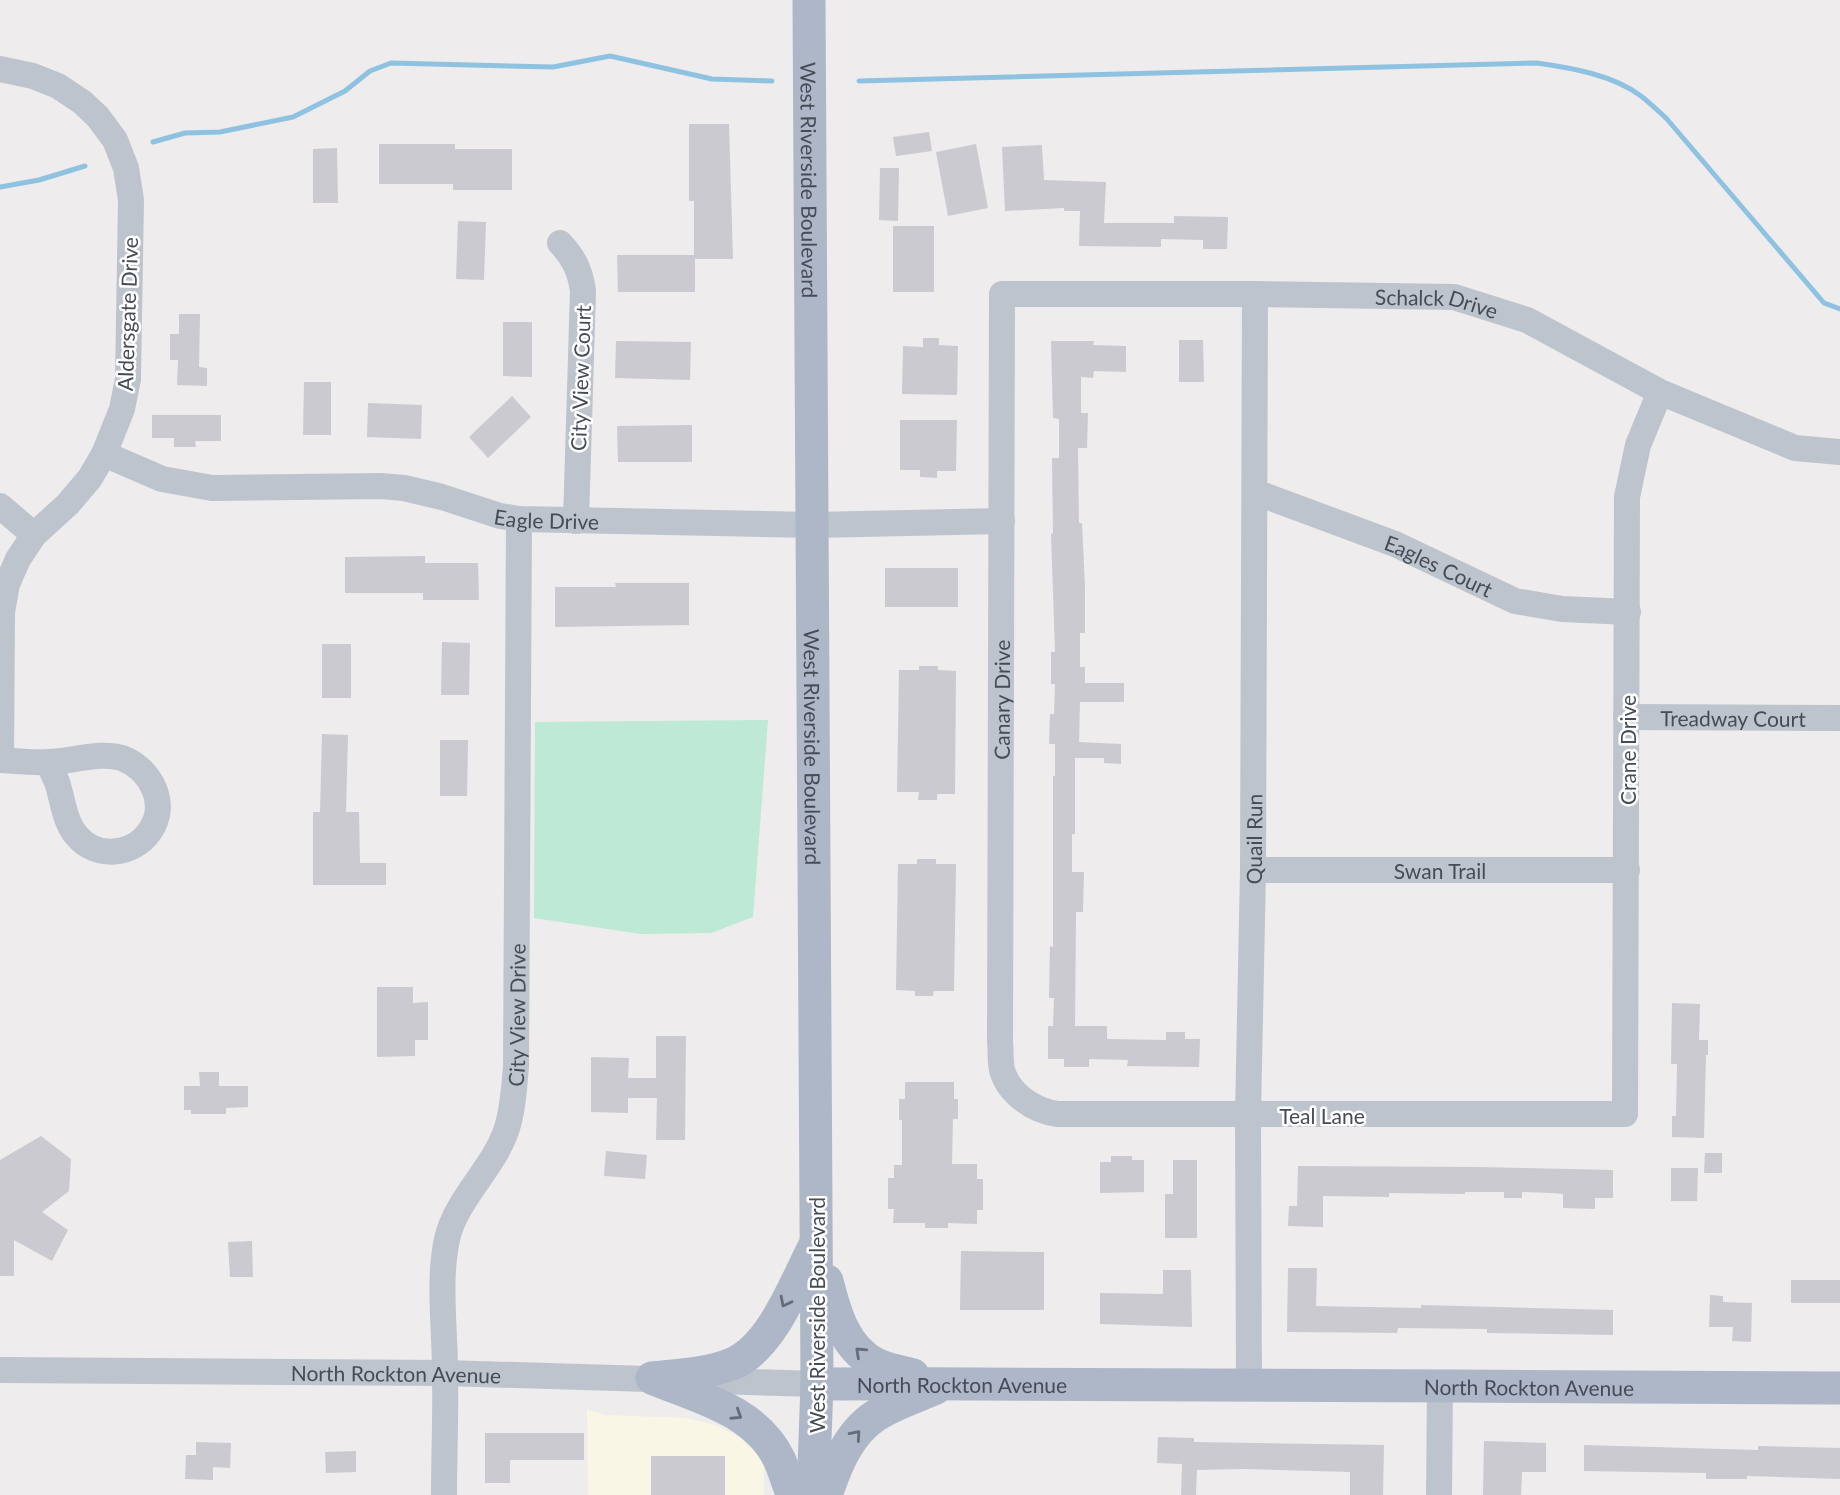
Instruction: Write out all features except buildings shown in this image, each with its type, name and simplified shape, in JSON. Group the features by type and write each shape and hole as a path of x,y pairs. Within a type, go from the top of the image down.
{"main road":[{"name":"West Riverside Boulevard","path":"809,0 817,1242 817,1384 813,1495"},
{"path":"652,1378 719,1368 735,1363 756,1347 773,1327 817,1242"},
{"path":"817,1242 832,1302 844,1332 858,1353 877,1365 946,1383"},
{"path":"652,1378 731,1410 751,1424 779,1459 793,1495"},
{"path":"826,1495 837,1463 853,1437 874,1416 946,1383"},
{"name":"North Rockton Avenue","path":"817,1384 1249,1383 1440,1387 1840,1388"}],"street":[{"name":"Aldersgate Drive","path":"0,69 46,80 82,102 98,117 115,140 126,168 131,200 128,379 122,409 104,454 82,487 34,535 18,559 7,583 2,612 0,760"},
{"name":"City View Court","path":"560,243 572,256 580,273 583,291 576,521"},
{"name":"Schalck Drive","path":"1002,294 1454,297 1527,320 1660,392 1795,448 1840,452"},
{"name":"Canary Drive","path":"1002,294 1001,1056 1007,1082 1022,1098"},
{"name":"Quail Run","path":"1249,1383 1248,1115 1253,870 1255,294"},
{"name":"Crane Drive","path":"1625,1114 1627,497 1638,445 1660,392"},
{"name":"Eagle Drive","path":"104,454 162,479 181,484 212,488 392,487 442,497 500,516 519,519 814,525 1002,521"},
{"name":"Eagles Court","path":"1255,492 1395,544 1514,601 1562,609 1628,612"},
{"path":"0,506 34,535"},
{"name":"City View Drive","path":"444,1495 446,1373 442,1272 448,1235 461,1206 506,1132 516,1068 519,519"},
{"name":"Treadway Court","path":"1626,717 1840,718"},
{"path":"0,760 48,762 120,757 135,764 148,775 157,794 158,811 151,831 140,842 126,849 107,853 90,848 76,835 64,813 57,781 48,762"},
{"name":"Swan Trail","path":"1253,870 1627,870"},
{"name":"Teal Lane","path":"1022,1098 1043,1111 1058,1114 1625,1114"},
{"name":"North Rockton Avenue","path":"0,1370 446,1373 817,1384"},
{"path":"1439,1495 1440,1387"}],"shaded area":[{"path":"587,1409 605,1415 687,1418 718,1426 739,1437 764,1461 764,1495 588,1495"}],"green space":[{"path":"768,720 753,917 711,933 641,934 534,918 535,722"}],"waterway":[{"path":"153,142 185,133 220,132 293,117 345,91 370,71 391,63 553,67 610,56 712,79 772,81"},
{"path":"859,81 1537,63 1578,70 1630,89 1666,118 1824,303 1840,309"},
{"path":"0,187 39,180 85,166"}]}
